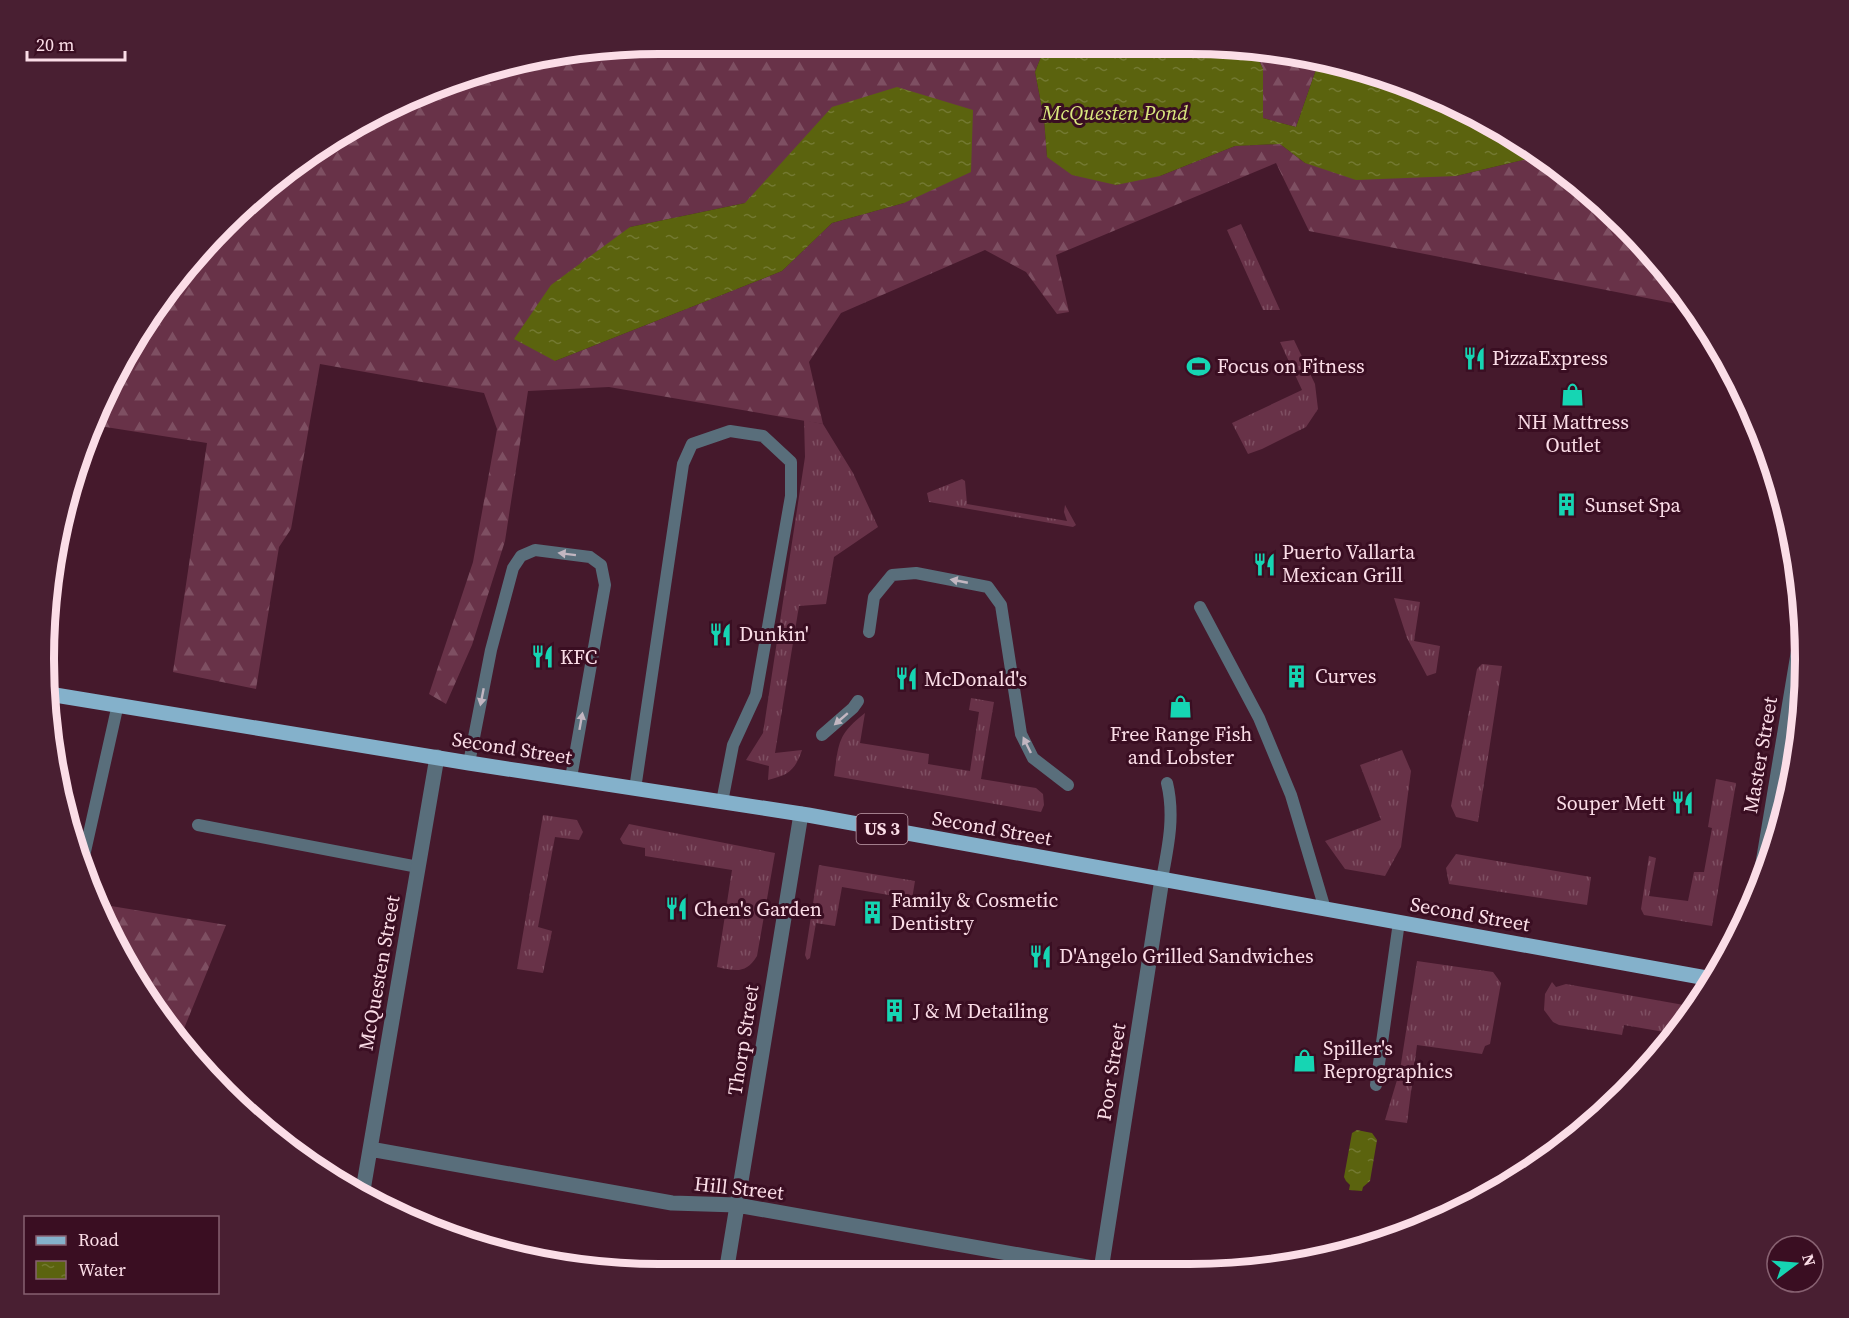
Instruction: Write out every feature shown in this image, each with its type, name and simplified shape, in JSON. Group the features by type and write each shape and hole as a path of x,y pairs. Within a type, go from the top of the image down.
{"main road":[{"name":"Second Street","path":"55,695 437,758 801,814 1704,978"}],"street":[{"name":"Master Street","path":"1785,763 1794,693"},
{"name":"McQuesten Street","path":"364,1187 437,758"},
{"name":"Thorp Street","path":"727,1264 801,814"},
{"name":"Poor Street","path":"1103,1264 1162,879"},
{"name":"Hill Street","path":"370,1149 672,1203 737,1205 1068,1264"}],"lane":[{"path":"635,789 683,464 692,444 730,431 763,436 791,462 790,496 756,695 733,745 722,802"},
{"path":"469,763 491,650 513,568 521,556 536,550 590,557 601,565 605,585 571,778"},
{"path":"869,632 874,597 892,575 916,573 988,587 1001,605 1021,734 1032,758 1068,785"},
{"path":"1200,608 1259,718 1291,795 1325,909"},
{"path":"822,735 858,701"},
{"path":"85,850 118,704"},
{"path":"1162,879 1170,832 1171,799 1167,783"},
{"path":"198,825 418,867"},
{"path":"1376,1085 1399,922"}],"green space":[{"path":"1042,54 1035,72 1044,119 1047,157 1160,176 1235,146 1280,144 1305,163 1456,176 1529,159 1589,204 1618,231 1645,260 1680,305 1309,231 1276,163 1056,255 1069,312 1057,314 1026,272 985,250 841,313 809,362 823,424 609,387 528,391 505,541 472,645 446,704 429,694 473,562 497,429 484,393 320,364 291,529 279,547 256,689 173,672 207,443 100,426 116,391 156,323 204,260 231,231 260,204 323,156 391,116 427,100 502,75 580,59 619,55","holes":["745,203 904,203 832,223 782,271 555,361 630,227"]},
{"path":"1258,58 1317,68 1296,127 1263,118 1263,69"},
{"path":"1241,224 1280,310 1263,310 1227,230"},
{"path":"1294,340 1315,384 1318,409 1306,427 1248,454 1232,423 1302,390 1280,342"},
{"path":"804,420 823,424 853,473 878,527 834,557 826,604 799,606 775,753 802,750 797,763 790,771 768,780 769,766 746,760 763,733 805,457"},
{"path":"962,479 965,481 967,504 1067,521 1064,512 1065,505 1076,525 1073,527 929,502 927,493"},
{"path":"1394,598 1420,602 1414,641 1440,646 1436,673 1427,676 1407,638"},
{"path":"1482,664 1502,666 1478,822 1456,817 1451,806 1477,669"},
{"path":"971,698 994,702 981,779 1036,788 1043,794 1044,805 1041,812 834,776 841,740 849,727 865,713 860,743 929,754 928,764 970,771 979,712 969,710"},
{"path":"1402,750 1411,771 1401,847 1385,876 1345,869 1325,841 1381,820 1360,765"},
{"path":"1716,779 1736,783 1712,926 1644,915 1641,909 1649,856 1656,858 1649,896 1688,901 1694,872 1704,872 1712,828 1708,827"},
{"path":"543,815 577,820 583,832 579,840 555,837 538,927 552,931 543,973 517,969"},
{"path":"629,824 775,853 757,956 749,966 740,970 717,967 732,870 645,856 645,848 623,844 620,839"},
{"path":"1456,854 1591,877 1587,905 1449,884 1446,868"},
{"path":"819,865 915,881 912,899 842,887 835,926 816,923 810,958 807,960 805,955"},
{"path":"106,905 226,925 183,1032 135,962"},
{"path":"1417,961 1493,972 1501,983 1490,1044 1485,1046 1482,1054 1417,1045 1407,1123 1385,1120 1400,1070"},
{"path":"1552,982 1556,987 1566,984 1686,1005 1666,1032 1624,1025 1622,1035 1559,1025 1553,1022 1544,1010 1545,994"}],"water":[{"name":"McQuesten Pond","path":"1042,54 1190,54 1258,58 1263,69 1263,118 1296,127 1317,68 1384,86 1422,100 1493,135 1529,159 1456,176 1356,180 1305,163 1280,144 1235,146 1160,176 1116,185 1072,175 1047,157 1044,119 1035,72"},
{"path":"897,87 973,110 971,172 904,203 832,223 782,271 555,361 514,339 551,285 630,227 745,203 832,107"},
{"path":"1357,1130 1372,1133 1377,1140 1370,1181 1362,1191 1349,1190 1350,1185 1344,1177 1352,1133"}],"place":[{"name":"PizzaExpress","path":"1474,358"},
{"name":"Focus on Fitness","path":"1199,366"},
{"name":"NH Mattress Outlet","path":"1573,394"},
{"name":"Sunset Spa","path":"1567,505"},
{"name":"Puerto Vallarta Mexican Grill","path":"1264,564"},
{"name":"Dunkin'","path":"721,634"},
{"name":"KFC","path":"542,657"},
{"name":"Curves","path":"1297,676"},
{"name":"McDonald's","path":"906,679"},
{"name":"Free Range Fish and Lobster","path":"1181,706"},
{"name":"Souper Mett","path":"1683,803"},
{"name":"Chen's Garden","path":"676,909"},
{"name":"Family & Cosmetic Dentistry","path":"873,912"},
{"name":"D'Angelo Grilled Sandwiches","path":"1041,956"},
{"name":"J & M Detailing","path":"895,1011"},
{"name":"Spiller's Reprographics","path":"1305,1060"}]}
